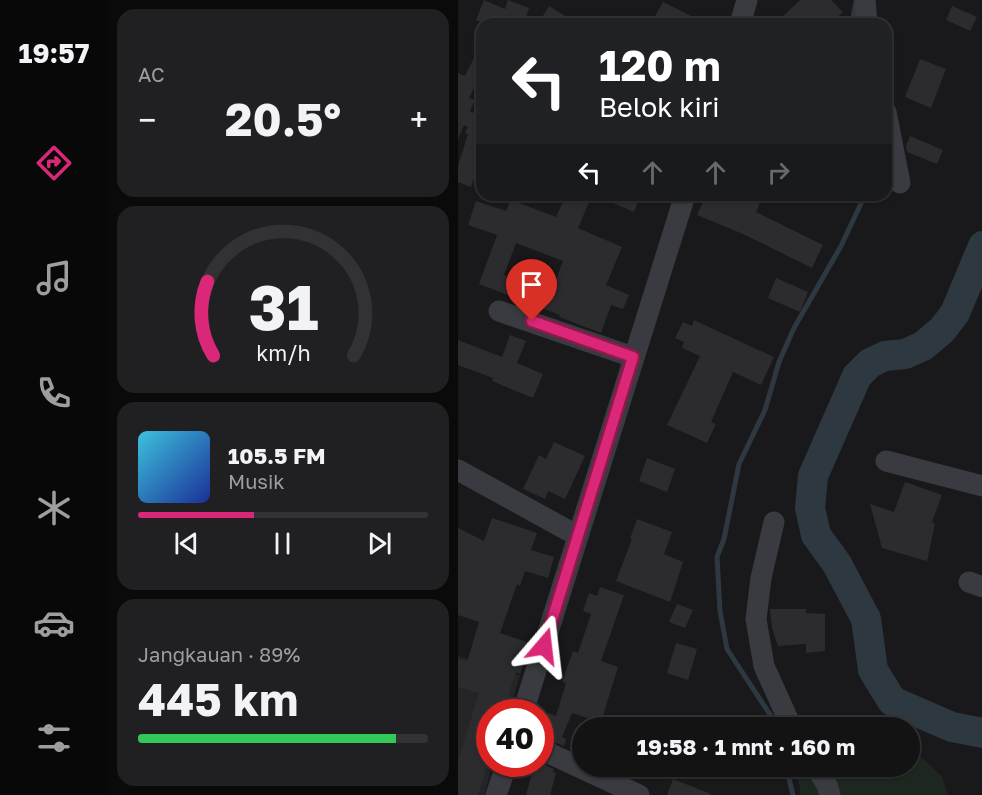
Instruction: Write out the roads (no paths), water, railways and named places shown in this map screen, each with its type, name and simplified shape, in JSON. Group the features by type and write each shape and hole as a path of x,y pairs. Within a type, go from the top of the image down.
{"street":[{"path":"742,18 747,0"},
{"path":"864,0 867,18"},
{"path":"892,145 899,183"},
{"path":"527,699 683,201"},
{"path":"499,311 633,357"},
{"path":"887,461 983,486"},
{"path":"458,470 578,536"},
{"path":"774,522 761,578 756,619 764,666 787,717"},
{"path":"554,756 639,795"},
{"path":"496,795 502,777"},
{"path":"822,777 830,795"}],"waterway":[{"path":"853,18 856,2"},
{"path":"771,717 727,649 720,611 717,557 724,539 739,464 765,410 779,362 794,328 841,246 862,201"},
{"path":"983,246 955,313 942,330 923,346 905,354 885,356 870,363 857,376 813,476 810,508 816,535 837,564 866,619 873,670 892,701 952,727 983,733"},
{"path":"789,777 793,795"}]}
